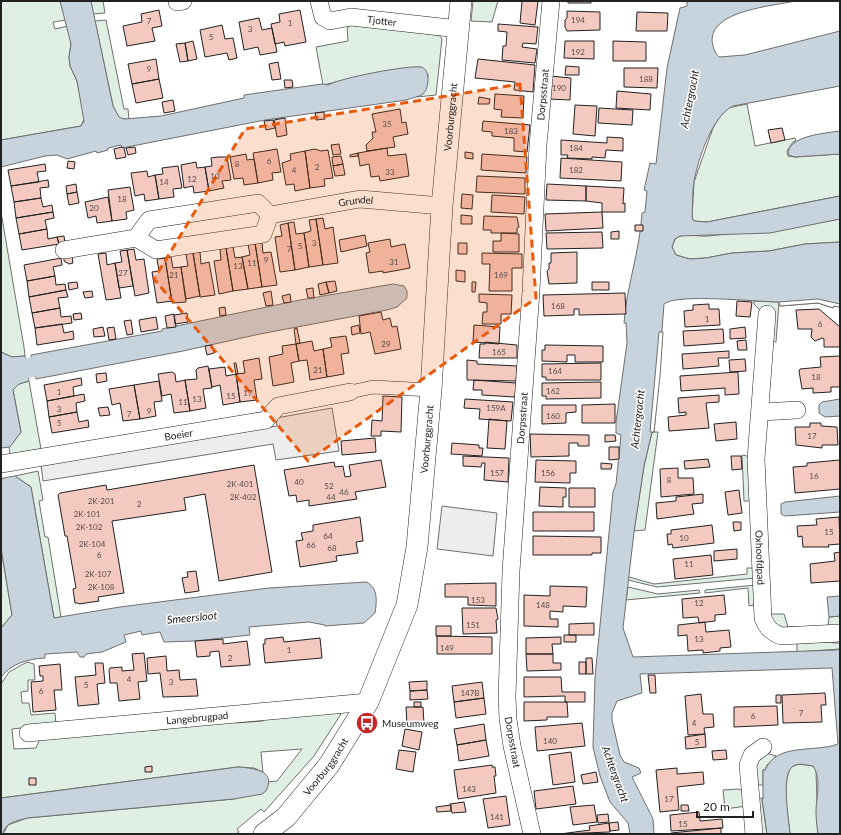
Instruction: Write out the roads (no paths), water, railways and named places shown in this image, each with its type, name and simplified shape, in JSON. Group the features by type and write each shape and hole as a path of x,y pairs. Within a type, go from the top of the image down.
{"street":[{"name":"Tjotter","path":"319,1 323,17 330,21 351,17 459,29"},
{"name":"Voorburggracht","path":"264,834 286,817 329,765 368,702 407,605 417,547 431,390 442,206 462,1"},
{"name":"Dorpsstraat","path":"532,834 512,746 508,719 507,697 511,571 531,291 538,145 551,1"},
{"name":"Grundel","path":"270,215 360,199 442,206"},
{"path":"64,250 136,238 156,250 263,234 270,215 258,203 149,220 136,238"},
{"name":"Oxhoofdpad","path":"767,314 756,459 763,618 770,630 781,636 840,633"},
{"path":"350,392 373,387 431,390"},
{"name":"Boeier","path":"1,464 266,420 278,406 350,392"},
{"path":"760,412 797,410"},
{"name":"Langebrugpad","path":"28,733 368,702"},
{"path":"754,834 748,765 752,755 763,747"}],"water":[{"path":"60,1 91,1 113,106 119,117 124,119 161,116 244,98 244,95 322,84 328,85 359,76 403,68 421,67 428,75 428,84 423,94 406,100 265,120 122,148 121,145 108,148 108,150 97,153 96,151 67,159 57,155 45,156 1,167 1,140 81,126 84,121 77,81 70,66 69,57 71,44"},
{"name":"Achtergracht","path":"687,1 795,1 746,11 722,22 715,30 712,40 714,49 719,57 745,55 840,31 840,86 733,106 725,111 712,129 707,139 696,172 694,181 692,218 694,221 707,222 840,196 840,219 770,233 680,236 675,239 672,247 676,255 690,259 706,258 732,253 769,251 805,244 840,242 840,307 834,306 833,308 818,303 780,306 779,302 718,299 684,299 664,304 654,432 652,432 644,466 634,532 623,628 633,657 840,649 840,834 818,834 816,812 818,782 816,771 813,766 802,764 794,765 789,772 786,788 790,834 767,834 762,799 763,770 765,770 771,761 778,755 797,750 829,747 838,744 832,668 640,674 642,693 617,701 612,713 612,720 620,755 624,762 639,768 641,773 632,777 653,819 654,834 630,834 628,823 610,802 600,776 593,747 595,677 613,492 616,484 621,435 616,433 616,422 627,343 626,323 624,323 625,310 639,241 642,213 645,212 647,191 644,190 650,163 656,164 667,68 680,8 687,6"},
{"path":"840,131 840,154 795,157 788,155 789,149 793,144 800,140 817,134"},
{"path":"393,284 404,286 407,291 407,298 397,307 387,310 36,379 31,355 162,331 162,329 300,300"},
{"path":"1,352 12,357 25,356 29,381 19,384 13,390 21,432 10,447 1,448"},
{"path":"840,399 840,416 825,417 819,413 819,405 822,402"},
{"name":"Smeersloot","path":"15,476 31,487 54,618 120,607 269,588 366,582 373,587 375,591 375,613 364,623 325,626 309,622 249,627 250,635 195,641 164,642 160,632 142,635 141,631 124,635 126,642 102,652 86,654 84,657 80,657 77,652 45,654 45,658 32,659 15,665 1,677 1,628 12,615 1,548 1,481 3,478"},
{"path":"840,496 840,512 785,516 781,514 781,504 785,502"},
{"path":"840,596 840,616 829,617 827,597"},
{"path":"238,767 256,769 266,774 269,784 266,791 262,794 234,799 27,818 9,824 4,830 3,834 1,834 1,798"}],"waterway":[{"path":"1,373 59,362"}],"place":[{"name":"Museumweg","path":"367,723"}]}
